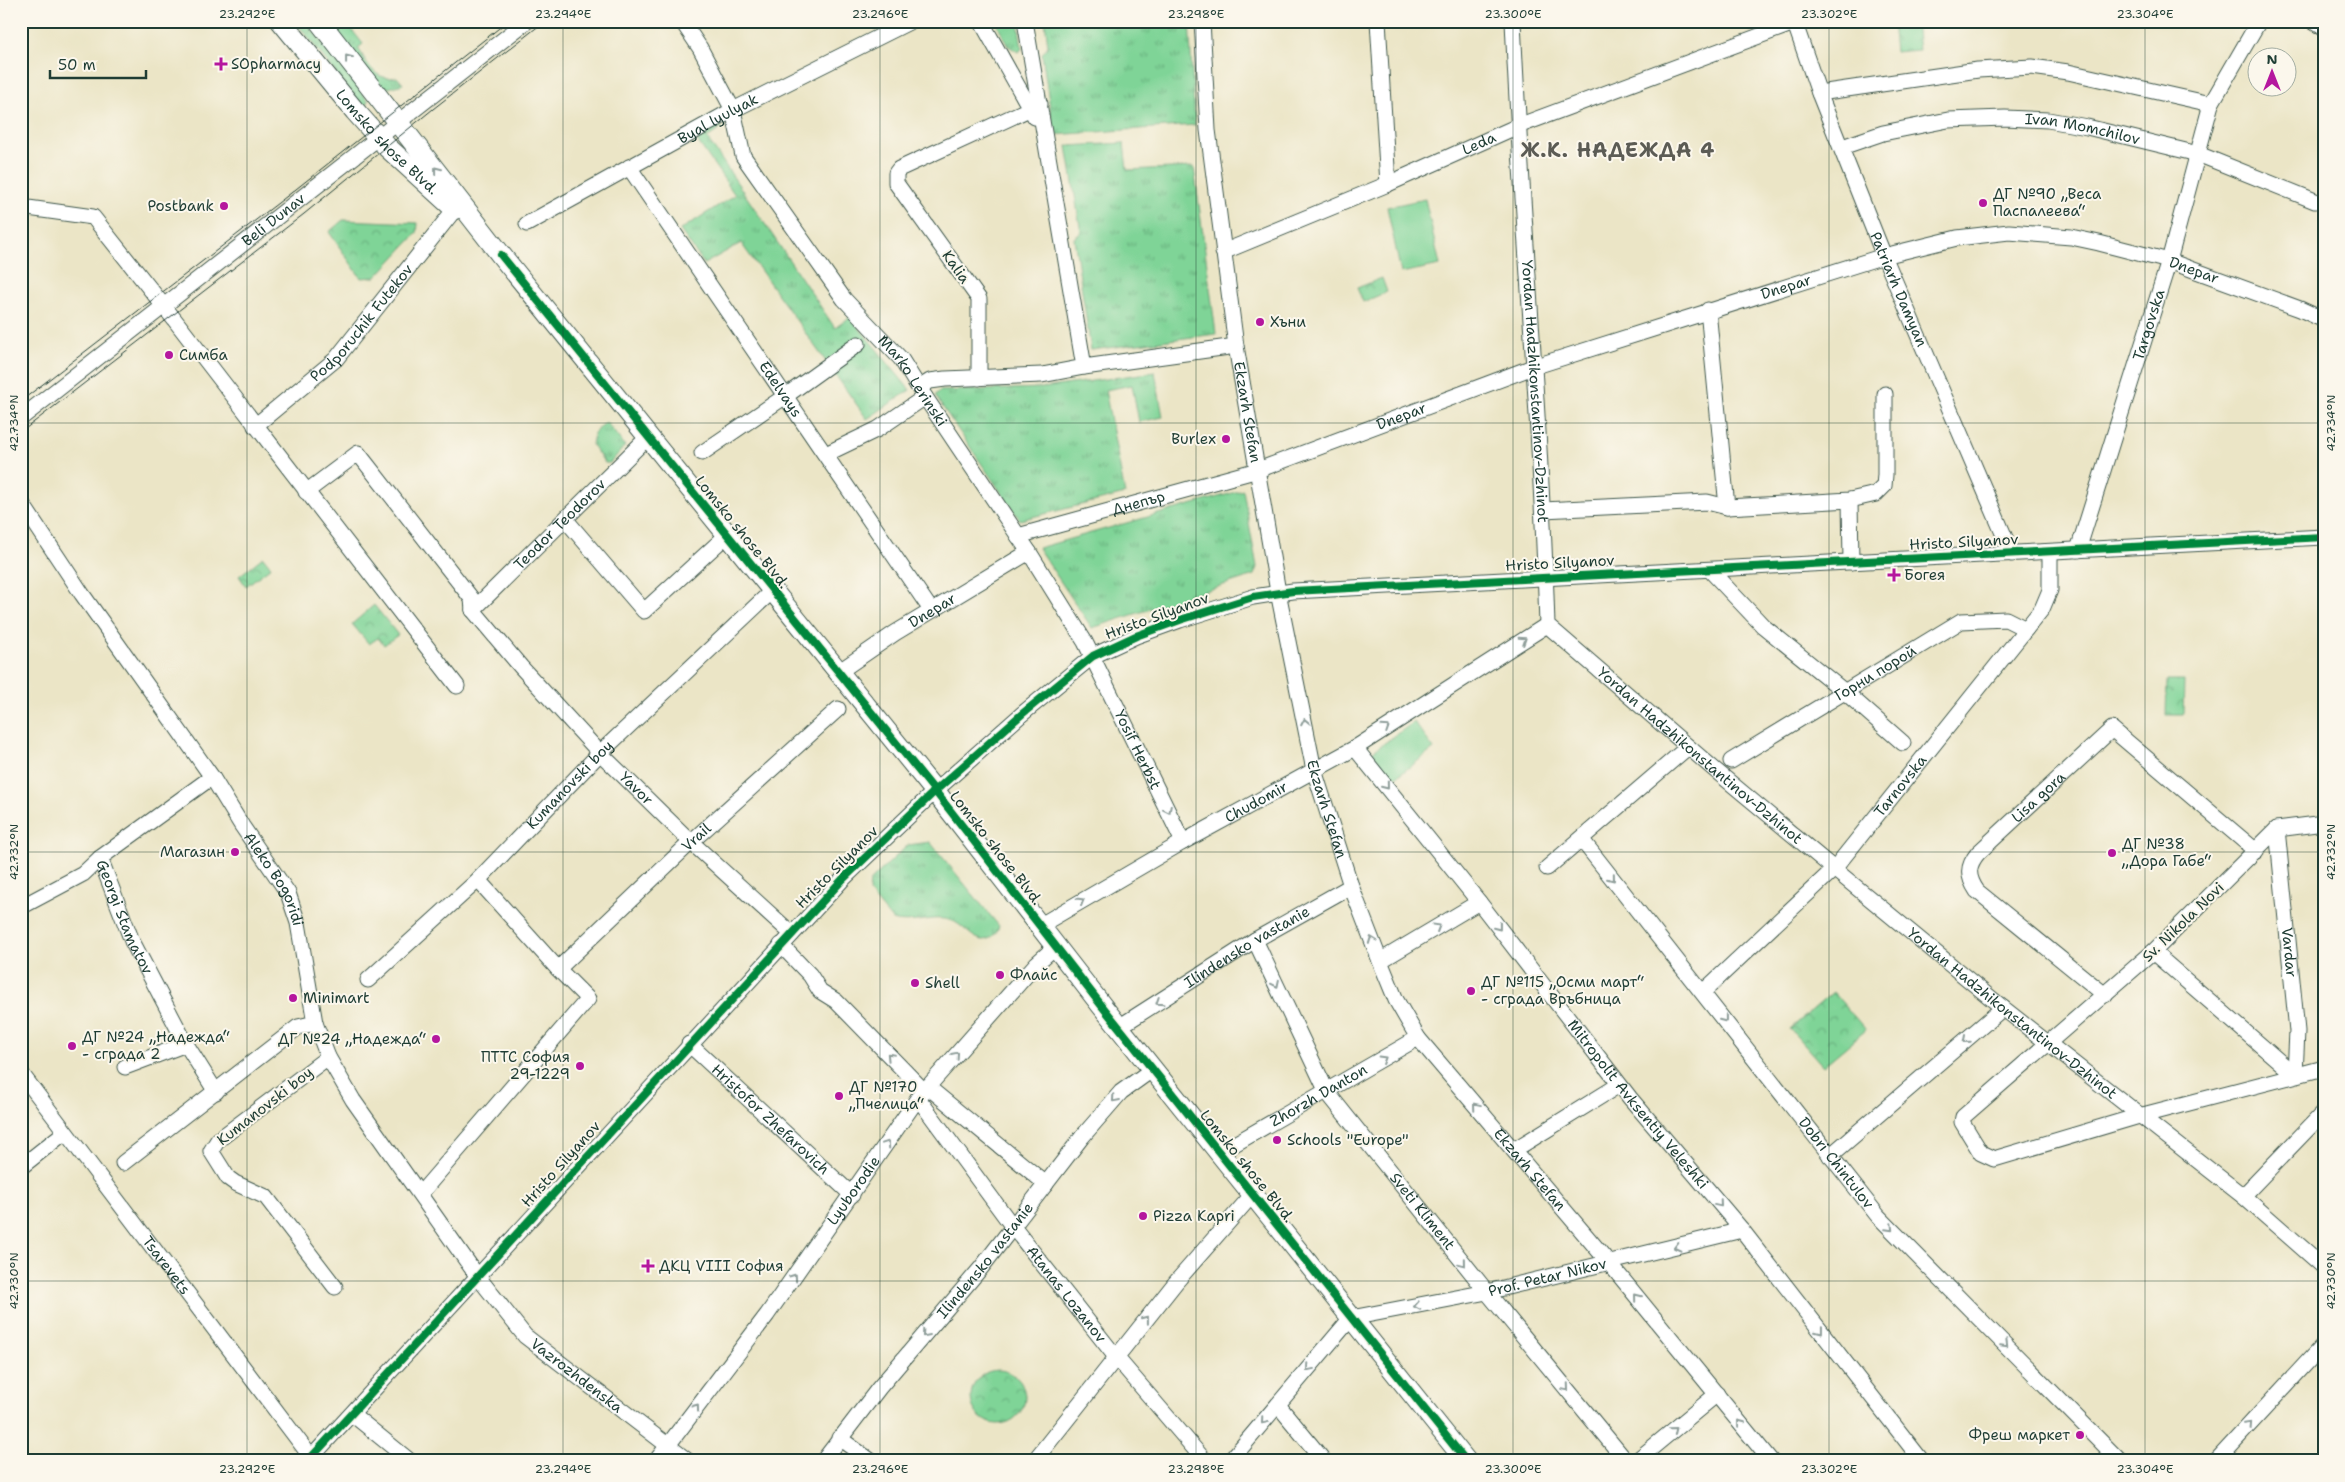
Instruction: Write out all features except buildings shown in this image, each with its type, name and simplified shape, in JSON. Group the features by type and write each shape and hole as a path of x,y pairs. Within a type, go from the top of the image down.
{"main road":[{"name":"Lomsko shose Blvd.","path":"281,21 380,138 501,255"},
{"name":"Lomsko shose Blvd.","path":"319,21 501,255 934,791 1055,947 1463,1460"}],"street":[{"name":"Beli Dunav","path":"21,418 165,307 527,21"},
{"name":"Marko Lerinski","path":"682,21 700,48 733,110 744,156 844,299 902,359 922,393 1018,536 1093,656"},
{"name":"Byal lyulyak","path":"527,224 733,110 910,21"},
{"path":"981,21 1035,106"},
{"path":"1025,21 1035,106 1046,141 1084,367"},
{"name":"Ekzarh Stefan","path":"1202,21 1208,130 1223,252 1236,346 1278,592 1314,770 1351,886 1380,961 1396,1000 1418,1038 1610,1264 1771,1461"},
{"path":"1378,21 1388,184"},
{"name":"Yordan Hadzhikonstantinov-Dzhinot","path":"1513,21 1532,367 1543,510 1547,625 1834,869 2003,1008 2049,1042 2139,1116 2243,1196 2324,1267"},
{"name":"Targovska","path":"2078,550 2169,261 2211,104 2259,21"},
{"path":"2315,21 2324,26"},
{"name":"Leda","path":"1223,252 1388,184 1518,126 1794,22"},
{"name":"Patriarh Damyan","path":"1794,22 1819,93 1884,256 2012,554"},
{"path":"1819,93 1978,70 2032,67 2068,72 2211,104"},
{"name":"Kalia","path":"978,378 978,298 896,183 896,172 1035,106"},
{"name":"Ivan Momchilov","path":"1842,147 1883,133 1948,120 2006,118 2048,120 2087,127 2198,154 2315,201"},
{"name":"Edelvays","path":"629,167 787,396 931,610"},
{"path":"21,206 93,217 165,307 457,686"},
{"name":"Podporuchik Futekov","path":"255,426 336,359 455,209"},
{"name":"Dnepar","path":"1258,470 1532,367 1884,256 1957,238 2010,232 2071,237 2169,261 2300,309 2324,320"},
{"path":"1708,310 1727,507"},
{"path":"702,453 787,396 858,344"},
{"path":"826,454 878,429 922,393 930,381 1042,375 1084,367 1236,346"},
{"path":"1543,510 1707,502 1727,507 1850,500 1876,494 1884,486 1885,394"},
{"name":"Teodor Teodorov","path":"473,610 648,437"},
{"name":"Yavor","path":"306,492 358,453 472,599 473,610 521,666 600,753 786,939 820,991 836,1002 923,1092"},
{"name":"Днепър","path":"1018,536 1258,470"},
{"path":"1850,500 1851,562"},
{"name":"Aleko Bogoridi","path":"21,502 82,594 212,777 242,826 288,893 294,907 315,1023 328,1057 353,1100 478,1277"},
{"path":"566,520 644,611 727,534"},
{"name":"Hristo Silyanov","path":"310,1459 843,878 934,791 1022,714 1093,656 1136,636 1253,597 1278,592 1334,587 1710,570 2324,537"},
{"name":"Dnepar","path":"837,672 931,610 1028,552"},
{"name":"Tarnovska","path":"1703,992 1834,869 2042,609 2050,590 2050,552"},
{"path":"1710,570 1763,626 1845,692 1904,743"},
{"name":"Kumanovski boy","path":"368,980 478,880 600,753 772,591"},
{"name":"Горни порой","path":"1731,761 1961,621 2006,619 2026,629"},
{"name":"Chudomir","path":"1039,926 1183,842 1355,748 1547,625"},
{"name":"Yosif Herbst","path":"1093,656 1183,842"},
{"name":"Vrail","path":"558,969 691,842 838,709"},
{"name":"Lisa gora","path":"2104,996 1977,891 1971,882 1968,871 1971,861 1978,853 2112,729 2256,851"},
{"path":"1547,868 1582,840 1688,746"},
{"name":"Mitropolit Avksentiy Veleshki","path":"1355,748 1479,902 1619,1084 1742,1230 1922,1461"},
{"name":"Georgi Stamatov","path":"212,777 100,858 132,941 186,1044 216,1092"},
{"path":"2277,829 2324,823"},
{"name":"Sv. Nikola Novi","path":"2139,1116 2003,1158 1994,1159 1981,1153 1962,1124 1962,1118 2153,952 2277,829"},
{"name":"Vardar","path":"2277,829 2297,1031 2295,1075"},
{"name":"Dobri Chintulov","path":"1582,840 1878,1216 2120,1461"},
{"path":"21,907 83,874 100,858"},
{"path":"420,1194 588,999 558,969 478,880"},
{"name":"Ilindensko vastanie","path":"1119,1027 1255,940 1351,886"},
{"path":"1380,961 1479,902"},
{"name":"Sveti Kliment","path":"1255,940 1327,1092 1487,1292 1626,1461"},
{"name":"Lyuborodie","path":"656,1461 767,1315 923,1092 1037,963 1055,947"},
{"path":"2153,952 2295,1075"},
{"path":"1830,1156 2003,1008"},
{"path":"123,1163 298,1027 315,1023"},
{"name":"Zhorzh Danton","path":"1219,1153 1418,1038"},
{"path":"125,1067 186,1044"},
{"name":"Hristofor Zhefarovich","path":"689,1044 852,1195"},
{"name":"Kumanovski boy","path":"328,1057 218,1140 211,1151 228,1178 235,1184 266,1197 335,1287"},
{"path":"2139,1116 2324,1068"},
{"name":"Ilindensko vastanie","path":"823,1461 839,1438 1014,1227 1082,1137 1121,1092 1153,1069"},
{"name":"Tsarevets","path":"21,1073 310,1459"},
{"path":"1514,1150 1619,1084"},
{"path":"923,1092 1046,1184"},
{"name":"Atanas Lozanov","path":"923,1092 1014,1227 1116,1358 1205,1461"},
{"path":"2243,1196 2324,1112"},
{"path":"21,1168 66,1132"},
{"path":"1034,1461 1176,1282 1252,1194"},
{"name":"Prof. Petar Nikov","path":"1351,1318 1487,1292 1610,1264 1742,1230"},
{"name":"Vazrozhdenska","path":"478,1277 525,1336 688,1461"},
{"path":"1230,1461 1351,1318"},
{"path":"2216,1461 2324,1344"},
{"path":"1636,1461 1717,1394"},
{"path":"1278,1405 1324,1461"},
{"path":"352,1414 410,1461"},
{"path":"839,1438 871,1461"}],"green space":[{"path":"295,21 305,21 368,100 367,107 360,104"},
{"path":"325,21 345,21 363,44 358,48 373,70 383,77 397,77 403,84 389,88 382,86"},
{"path":"996,21 1018,21 1022,49 1018,52 1007,45"},
{"path":"1045,21 1189,21 1195,125 1054,135 1042,54 1048,46"},
{"path":"1892,21 1916,21 1919,50 1895,52"},
{"path":"718,122 723,127 707,138 835,328 850,317 910,390 867,419 741,243 704,264 680,230 735,195 694,136"},
{"path":"1124,143 1127,170 1194,167 1216,334 1091,350 1074,238 1081,233 1067,146"},
{"path":"1425,199 1440,265 1401,273 1387,207"},
{"path":"343,220 418,223 417,233 376,277 361,278 329,232"},
{"path":"1382,278 1387,292 1363,302 1357,288"},
{"path":"1155,372 1163,417 1139,422 1132,385 1105,390 1125,494 1020,520 935,396 939,391 1043,388"},
{"path":"606,422 625,446 610,463 605,463 592,445 594,433"},
{"path":"1243,490 1257,567 1254,575 1092,628 1038,548"},
{"path":"263,557 271,567 246,586 239,576"},
{"path":"374,605 398,635 384,645 378,638 369,644 352,624"},
{"path":"2167,681 2184,681 2183,715 2166,715"},
{"path":"1414,722 1434,749 1392,780 1372,752"},
{"path":"930,842 999,926 991,937 986,940 979,939 959,924 950,920 936,919 899,922 892,920 869,892 870,881 908,845"},
{"path":"1833,992 1866,1030 1823,1066 1790,1029"},
{"path":"993,1370 1003,1370 1013,1374 1021,1382 1025,1397 1021,1412 1013,1420 1003,1424 993,1424 983,1420 975,1412 971,1402 971,1392 975,1382 983,1374"}],"tram line":[{"path":"21,401 291,193 508,21"},
{"path":"21,432 304,214 545,21"},
{"path":"2297,21 2324,38"}],"cycle path":[{"path":"501,255 935,791 1102,1006 1466,1461"},
{"path":"308,1461 843,879 935,791 1022,714 1093,656 1136,636 1253,597 1293,591 2324,537"}],"place":[{"name":"SOpharmacy","path":"221,64"},
{"name":"ДГ №90 „Веса Паспалеева“","path":"1983,203"},
{"name":"Postbank","path":"224,206"},
{"name":"Хъни","path":"1260,322"},
{"name":"Симба","path":"169,355"},
{"name":"Burlex","path":"1226,439"},
{"name":"Богея","path":"1894,575"},
{"name":"Магазин","path":"235,852"},
{"name":"ДГ №38 „Дора Габе“","path":"2112,853"},
{"name":"Флайс","path":"1000,975"},
{"name":"Shell","path":"915,983"},
{"name":"ДГ №115 „Осми март“ - сграда Връбница","path":"1471,991"},
{"name":"Minimart","path":"293,998"},
{"name":"ДГ №24 „Надежда“","path":"436,1039"},
{"name":"ДГ №24 „Надежда“ - сграда 2","path":"72,1046"},
{"name":"ПТТС София 29-1229","path":"580,1066"},
{"name":"ДГ №170 „Пчелица“","path":"839,1096"},
{"name":"Schools \"Europe\"","path":"1277,1140"},
{"name":"Pizza Kapri","path":"1143,1216"},
{"name":"ДКЦ VIII София","path":"648,1266"},
{"name":"Фреш маркет","path":"2080,1435"}],"district":[{"name":"Ж.К. НАДЕЖДА 4","path":"1618,150"}]}
